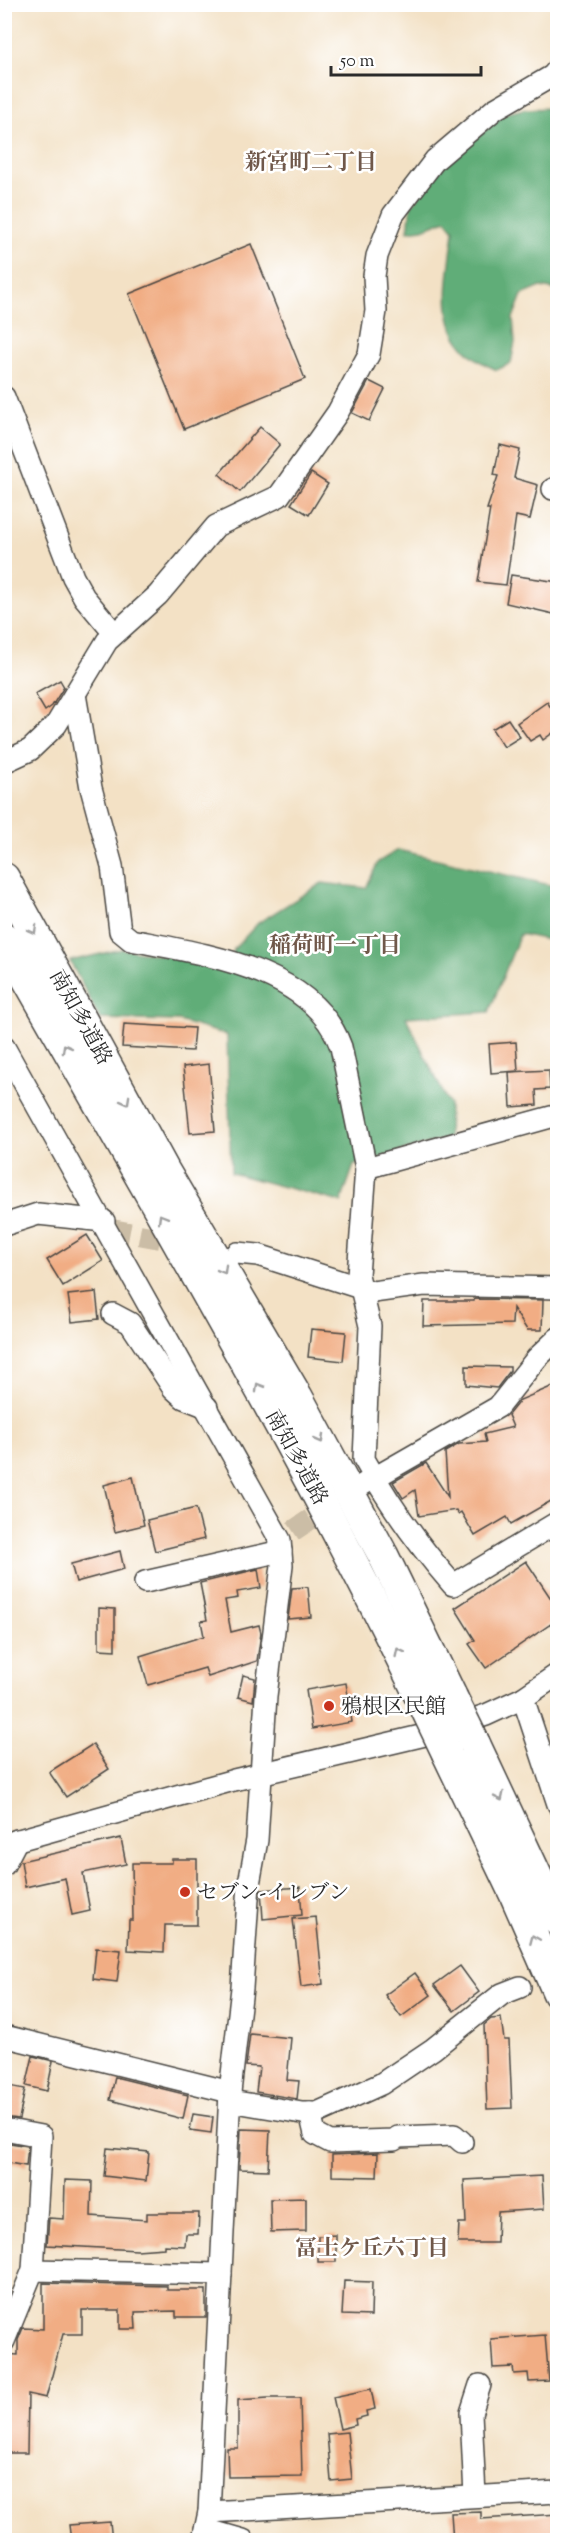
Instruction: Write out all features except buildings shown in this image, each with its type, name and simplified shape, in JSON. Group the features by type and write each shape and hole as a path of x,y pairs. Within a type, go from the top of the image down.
{"highway":[{"name":"南知多道路","path":"4,878 164,1170 297,1396 383,1555 438,1701 461,1749 558,1921"},
{"name":"南知多道路","path":"4,938 272,1411 360,1572 438,1701"},
{"name":"南知多道路","path":"461,1749 515,1895 558,1993"}],"street":[{"path":"4,762 17,758 45,738 56,725 99,653 114,633 135,618 158,595 216,526 279,495 338,412 369,354 376,310 374,276 377,256 393,215 435,160 495,109 552,76 558,69"},
{"path":"4,397 73,577 84,597 114,633"},
{"path":"75,694 91,788 112,866 120,931 131,940 243,965 290,988 322,1012 334,1028 341,1047 366,1168 358,1275 370,1326 364,1459 367,1481 453,1585 558,1522"},
{"path":"4,1047 285,1541 266,1696 257,1840 249,1884 242,1988 230,2097 206,2527"},
{"path":"366,1168 558,1115"},
{"path":"4,1225 38,1214 104,1221"},
{"path":"237,1253 258,1255 373,1292 424,1285 558,1288"},
{"path":"113,1314 130,1323 173,1388 184,1398 207,1407"},
{"path":"367,1481 498,1407 537,1358 558,1338"},
{"path":"145,1582 285,1541"},
{"path":"4,1865 11,1842 261,1774 426,1735 486,1715 523,1698 558,1674"},
{"path":"523,1698 558,1804"},
{"path":"4,2036 230,2097 316,2113 381,2084 433,2049 502,1994 520,1987"},
{"path":"310,2113 315,2134 330,2142 394,2140 398,2136 454,2135 462,2142"},
{"path":"4,2129 42,2136 33,2270 4,2341"},
{"path":"33,2270 221,2274"},
{"path":"475,2496 471,2413 480,2385"},
{"path":"206,2527 475,2496 558,2492"},
{"path":"206,2527 243,2541"}],"green space":[{"path":"557,108 557,290 541,287 522,295 513,318 515,342 511,363 497,370 476,359 461,345 452,329 447,292 454,230 446,220 423,229 408,231 411,206 439,171 504,114 524,109"},
{"path":"398,850 554,886 557,890 557,932 548,940 520,934 489,1012 406,1017 449,1105 448,1138 354,1165 341,1202 231,1173 227,1035 179,1021 100,1019 70,961 122,949 230,966 234,949 258,923 322,883 366,888 378,862"}],"tunnel":[{"path":"109,1229 185,1243"},
{"path":"293,1531 335,1503"}],"place":[{"name":"鴉根区民館","path":"329,1706"},
{"name":"セブン-イレブン","path":"185,1892"}],"district":[{"name":"新宮町二丁目","path":"311,161"},
{"name":"稲荷町一丁目","path":"335,944"},
{"name":"冨士ケ丘六丁目","path":"372,2247"}]}
